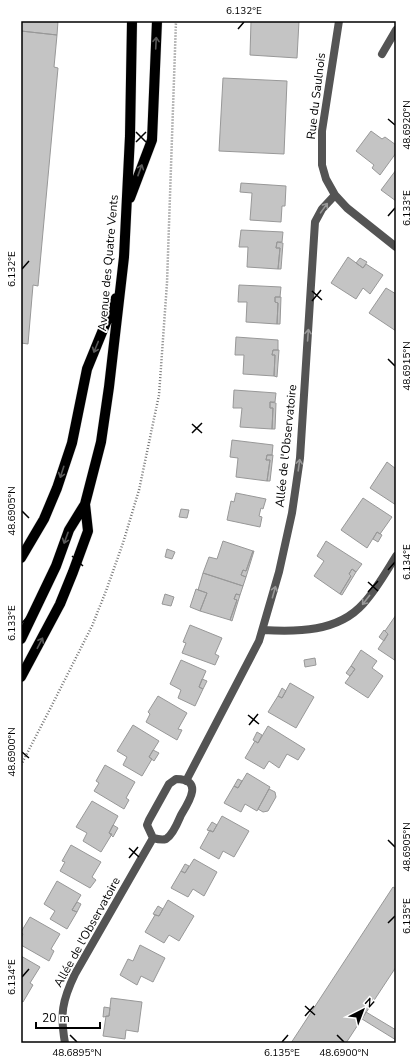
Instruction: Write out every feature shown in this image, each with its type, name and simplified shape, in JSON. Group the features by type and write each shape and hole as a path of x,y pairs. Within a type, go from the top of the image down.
{"main road":[{"name":"Avenue des Quatre Vents","path":"21,639 56,566 69,530 85,504 101,442 122,285 130,136 132,21"},
{"path":"127,207 152,140 157,21"},
{"path":"21,558 44,518 57,488 72,443 87,369 122,285"},
{"name":"Avenue des Quatre Vents","path":"21,677 56,611 74,572 88,531 85,504"}],"street":[{"name":"Rue du Saulnois","path":"339,21 322,131 322,165 326,179 335,195 347,208 396,247"},
{"path":"382,54 396,30"},
{"name":"Allée de l'Observatoire","path":"186,780 259,641 281,565 292,513 300,458 316,222 322,209 335,195"},
{"path":"263,630 287,632 321,628 339,622 363,604 396,556"},
{"path":"176,779 186,780 192,788 192,797 172,832 166,838 153,838 147,825 169,784 176,779"},
{"name":"Allée de l'Observatoire","path":"65,1043 62,1015 67,990 153,838"}],"path":[{"path":"21,765 81,647 106,591 123,543 139,490 156,410 167,283 176,21"}],"building":[{"path":"21,21 58,21 57,35 21,31"},
{"path":"251,21 299,21 297,58 250,55"},
{"path":"21,31 57,35 54,67 58,68 38,286 33,285 28,344 21,343"},
{"path":"223,78 287,81 284,154 219,151"},
{"path":"371,131 382,139 385,137 396,145 396,153 380,175 372,168 374,165 356,151"},
{"path":"396,170 396,201 381,190"},
{"path":"241,183 286,186 285,206 282,206 281,222 250,220 252,193 240,192"},
{"path":"241,230 283,232 282,242 277,242 276,248 280,248 278,269 247,267 248,247 239,247"},
{"path":"277,242 283,243 281,269 278,269 280,248 276,248"},
{"path":"348,257 363,268 366,264 383,275 370,294 363,288 356,299 331,283"},
{"path":"360,258 367,262 363,268 356,263"},
{"path":"239,285 281,287 280,297 275,297 275,302 278,303 277,324 246,322 247,302 238,302"},
{"path":"386,288 396,294 396,331 369,313"},
{"path":"275,297 281,297 280,324 277,324 278,303 275,302"},
{"path":"236,337 278,340 278,350 273,350 272,355 275,355 274,376 243,374 244,355 235,355"},
{"path":"273,350 279,350 277,377 274,376 275,355 272,355"},
{"path":"234,390 276,393 275,402 270,402 270,408 273,408 272,429 240,427 242,408 233,408"},
{"path":"270,402 276,403 275,429 272,429 273,408 270,408"},
{"path":"232,440 273,445 272,455 267,455 266,460 270,460 267,481 236,477 238,458 230,457"},
{"path":"267,455 273,455 270,481 267,481 270,460 266,460"},
{"path":"387,462 396,469 396,505 370,488"},
{"path":"236,493 266,499 259,516 262,517 260,527 227,520 231,501 234,502"},
{"path":"363,498 392,517 380,534 377,532 367,548 341,530"},
{"path":"181,509 189,510 187,518 179,517"},
{"path":"377,532 382,535 378,542 373,539"},
{"path":"223,541 253,551 246,571 243,570 241,575 246,577 243,586 203,573 209,557 217,559"},
{"path":"326,541 362,564 356,572 352,569 349,574 351,576 340,594 314,576 324,561 317,556"},
{"path":"167,549 175,552 172,559 165,557"},
{"path":"253,551 246,577 241,575 243,570 246,571"},
{"path":"352,569 356,572 342,595 340,594 351,576 349,574"},
{"path":"203,573 243,586 240,595 236,594 234,599 237,600 230,620 200,611 207,593 198,590"},
{"path":"196,589 207,593 200,611 190,607"},
{"path":"165,594 174,597 171,606 162,604"},
{"path":"236,594 240,595 232,621 230,620 237,600 234,599"},
{"path":"396,615 396,661 378,649 388,634 385,631"},
{"path":"190,625 222,638 215,654 219,656 215,665 182,653 186,643 183,642"},
{"path":"384,630 388,634 384,641 379,637"},
{"path":"361,650 377,661 372,668 383,676 368,698 345,683 355,669 351,666"},
{"path":"315,658 316,665 305,667 304,660"},
{"path":"181,660 206,671 199,687 203,689 195,706 178,698 181,690 170,684"},
{"path":"351,666 355,669 350,676 346,673"},
{"path":"202,679 207,681 203,689 199,687"},
{"path":"290,683 314,697 296,728 268,712 278,696 282,698"},
{"path":"282,688 286,691 282,698 278,696"},
{"path":"158,696 187,713 178,729 182,730 177,740 146,722 150,714 148,712"},
{"path":"133,725 159,741 149,757 152,759 142,776 123,765 127,757 117,751"},
{"path":"268,726 305,749 298,760 287,754 279,768 269,761 264,769 245,758 255,741 258,743"},
{"path":"257,732 262,735 258,743 253,740"},
{"path":"153,750 159,753 154,761 149,757"},
{"path":"105,765 135,782 126,798 129,800 124,809 94,791 99,783 96,781"},
{"path":"247,773 270,787 257,811 245,804 241,812 224,803 234,786 238,788"},
{"path":"238,779 242,781 238,788 234,786"},
{"path":"269,789 275,792 276,797 268,811 263,812 258,809"},
{"path":"92,801 118,816 109,833 112,834 101,852 83,841 87,833 76,827"},
{"path":"222,816 249,831 234,857 223,851 219,859 200,848 210,830 213,832"},
{"path":"212,822 217,825 213,832 207,830"},
{"path":"113,825 118,828 113,837 109,833"},
{"path":"71,845 101,862 92,877 96,880 90,888 60,871 65,862 62,861"},
{"path":"194,859 217,872 204,896 193,889 188,897 171,888 181,871 185,873"},
{"path":"185,864 189,866 185,873 181,871"},
{"path":"57,881 81,895 72,910 77,912 67,929 50,919 55,911 44,904"},
{"path":"393,887 396,889 396,967 346,1043 291,1043"},
{"path":"168,900 194,916 179,941 169,935 164,943 145,932 155,915 159,916"},
{"path":"77,902 81,904 77,912 72,910"},
{"path":"158,906 163,909 159,916 153,914"},
{"path":"30,917 60,934 51,949 54,951 49,961 21,945 21,938 23,934 21,932"},
{"path":"140,945 165,958 153,982 141,976 137,985 120,975 128,959 133,961"},
{"path":"21,956 40,967 30,983 33,985 23,1002 21,1001"},
{"path":"111,998 142,1002 138,1032 126,1030 125,1039 103,1036 106,1016 109,1016"},
{"path":"104,1007 110,1008 109,1016 103,1017"},
{"path":"366,1012 396,1030 396,1040 362,1019"}]}
